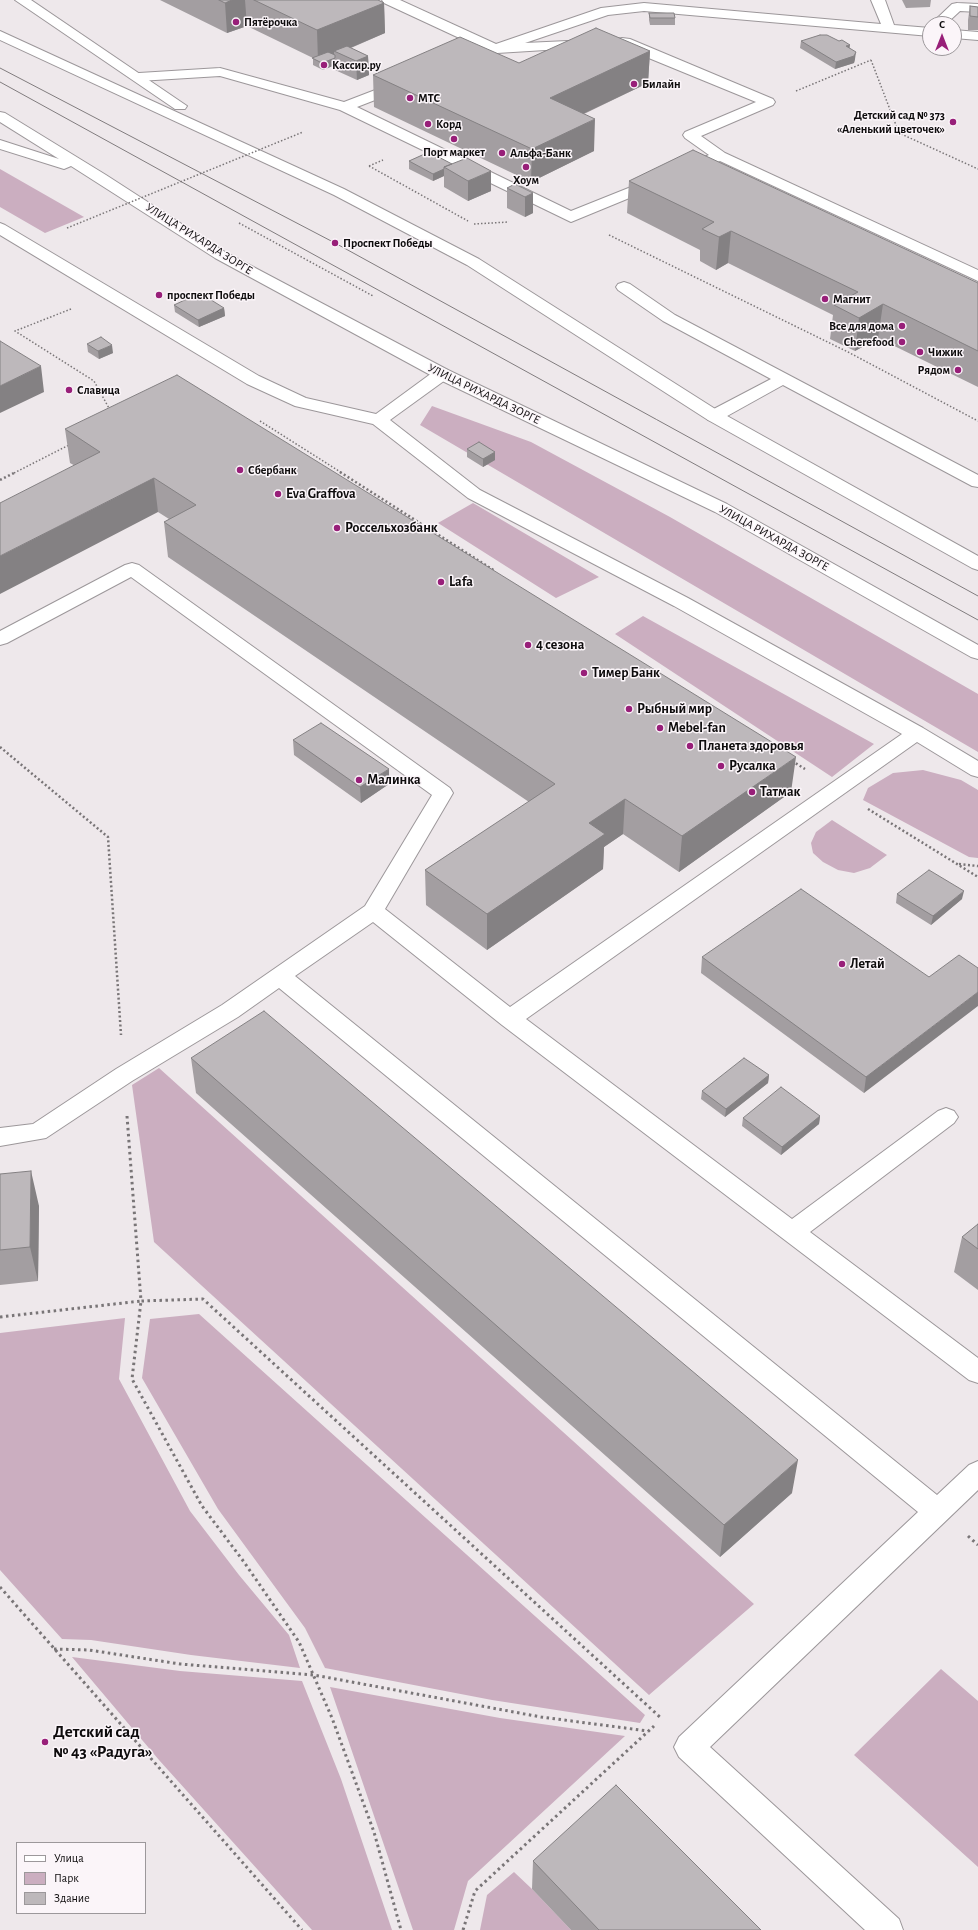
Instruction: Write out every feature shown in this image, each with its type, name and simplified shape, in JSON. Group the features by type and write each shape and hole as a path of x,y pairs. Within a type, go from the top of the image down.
{"main road":[{"path":"22,0 139,77 223,137"},
{"path":"389,0 495,49 625,42 768,102"},
{"path":"878,0 889,28"},
{"path":"451,64 606,11 644,7 922,31"},
{"path":"947,16 957,7 978,8"},
{"path":"0,35 339,192 473,262 714,416 978,564"},
{"path":"962,35 978,36"},
{"path":"139,77 220,72 345,107 571,217 720,156"},
{"path":"345,107 416,79"},
{"path":"768,102 690,135 720,156 978,276"},
{"name":"УЛИЦА РИХАРДА ЗОРГЕ","path":"0,116 101,178 220,255 442,374 721,508 978,652"},
{"path":"0,144 101,178"},
{"path":"0,228 253,380 301,402 380,420 474,494 681,602 916,733 978,770"},
{"path":"624,287 668,318 978,482"},
{"path":"380,420 442,374"},
{"path":"714,416 783,379"},
{"path":"0,639 132,569 443,793 373,911 230,1011 124,1075 38,1132 0,1137"},
{"path":"510,1019 916,733"},
{"path":"373,911 510,1019 978,1372"},
{"path":"280,976 938,1512"},
{"path":"792,1232 946,1117"},
{"path":"888,1930 689,1747 938,1512 978,1472"}],"path":[{"path":"768,102 871,60 889,28"},
{"path":"871,60 899,133 978,169"},
{"path":"67,228 303,132"},
{"path":"368,166 476,225 571,217 848,352 978,421"},
{"path":"239,223 373,296"},
{"path":"69,304 75,308 15,331 94,381 113,415"},
{"path":"254,418 495,571"},
{"path":"0,480 76,442"},
{"path":"0,747 108,837 141,1301 132,1379 202,1506 244,1562 299,1642 314,1675 374,1832 401,1930"},
{"path":"789,759 978,876"},
{"path":"957,864 978,866"},
{"path":"0,1317 141,1301 203,1299 662,1719 475,1890 463,1930"},
{"path":"0,1587 302,1930"},
{"path":"54,1649 89,1650 180,1664 314,1675 541,1717 648,1731"}],"green space":[{"path":"0,169 84,217 45,233 0,207"},
{"path":"432,406 531,442 670,517 978,694 978,752 420,425"},
{"path":"473,503 599,577 556,598 438,523"},
{"path":"643,616 874,744 832,777 615,634"},
{"path":"923,770 961,780 978,790 978,858 969,857 863,800 868,788 893,773"},
{"path":"832,820 887,855 870,868 854,873 838,870 823,862 813,853 811,843 816,832"},
{"path":"159,1068 754,1604 649,1695 154,1242 132,1085"},
{"path":"199,1314 645,1715 640,1723 492,1700 325,1668 305,1628 218,1509 142,1378 150,1319"},
{"path":"125,1318 119,1379 190,1511 239,1575 289,1635 300,1668 191,1655 91,1640 62,1639 0,1570 0,1333"},
{"path":"72,1657 180,1671 302,1681 341,1779 392,1930 312,1930 159,1760"},
{"path":"941,1669 978,1701 978,1867 854,1755"},
{"path":"330,1687 500,1718 625,1736 468,1881 454,1930 413,1930"},
{"path":"514,1872 571,1930 480,1930 487,1895"}],"building":[{"path":"219,0 232,0 225,3"},
{"path":"254,0 378,0 384,3 317,30"},
{"path":"970,6 978,7 978,17 970,16"},
{"path":"649,13 674,13 675,18 650,18"},
{"path":"596,28 650,51 550,98 595,119 532,149 373,75 460,37 519,63"},
{"path":"820,35 827,35 839,41 842,40 850,45 846,46 856,52 854,56 836,62 801,41"},
{"path":"347,46 368,56 356,61 334,51"},
{"path":"328,52 335,55 335,58 322,63 312,58"},
{"path":"693,150 978,283 978,351 883,304 859,318 834,305 858,292 731,231 719,237 702,229 714,222 629,181"},
{"path":"429,152 452,164 433,174 409,161"},
{"path":"467,158 491,171 468,181 444,167"},
{"path":"515,184 533,193 525,197 507,188"},
{"path":"200,293 224,308 198,320 174,305"},
{"path":"101,337 112,345 98,351 87,344"},
{"path":"0,341 41,366 0,386"},
{"path":"177,375 796,757 682,836 625,799 589,823 605,834 487,914 425,870 555,784 164,522 196,505 154,478 0,556 0,503 100,452 65,429"},
{"path":"479,442 495,452 483,459 467,449"},
{"path":"321,723 389,769 360,787 293,740"},
{"path":"929,870 964,891 933,916 897,894"},
{"path":"801,889 929,977 959,955 978,968 978,992 866,1077 702,957"},
{"path":"264,1011 798,1460 724,1525 191,1058"},
{"path":"744,1058 769,1075 726,1109 702,1091"},
{"path":"781,1087 820,1116 782,1147 743,1118"},
{"path":"31,1171 30,1247 0,1250 0,1174"},
{"path":"978,1224 978,1249 962,1237"},
{"path":"616,1785 761,1930 599,1930 533,1861"}],"tram line":[{"path":"0,68 335,243 978,596"},
{"path":"0,82 978,620"}],"place":[{"name":"Пятёрочка","path":"236,22"},
{"name":"Кассир.ру","path":"324,65"},
{"name":"Билайн","path":"634,84"},
{"name":"МТС","path":"410,98"},
{"name":"Детский сад № 373 «Аленький цветочек»","path":"953,122"},
{"name":"Корд","path":"428,124"},
{"name":"Порт маркет","path":"454,139"},
{"name":"Альфа-Банк","path":"502,153"},
{"name":"Хоум","path":"526,167"},
{"name":"Проспект Победы","path":"335,243"},
{"name":"проспект Победы","path":"159,295"},
{"name":"Магнит","path":"825,299"},
{"name":"Все для дома","path":"902,326"},
{"name":"Cherefood","path":"902,342"},
{"name":"Чижик","path":"920,352"},
{"name":"Рядом","path":"958,370"},
{"name":"Славица","path":"69,390"},
{"name":"Сбербанк","path":"240,470"},
{"name":"Eva Graffova","path":"278,494"},
{"name":"Россельхозбанк","path":"337,528"},
{"name":"Lafa","path":"441,582"},
{"name":"4 сезона","path":"528,645"},
{"name":"Тимер Банк","path":"584,673"},
{"name":"Рыбный мир","path":"629,709"},
{"name":"Mebel-fan","path":"660,728"},
{"name":"Планета здоровья","path":"690,746"},
{"name":"Русалка","path":"721,766"},
{"name":"Малинка","path":"359,780"},
{"name":"Татмак","path":"752,792"},
{"name":"Летай","path":"842,964"},
{"name":"Детский сад № 43 «Радуга»","path":"45,1742"}]}
